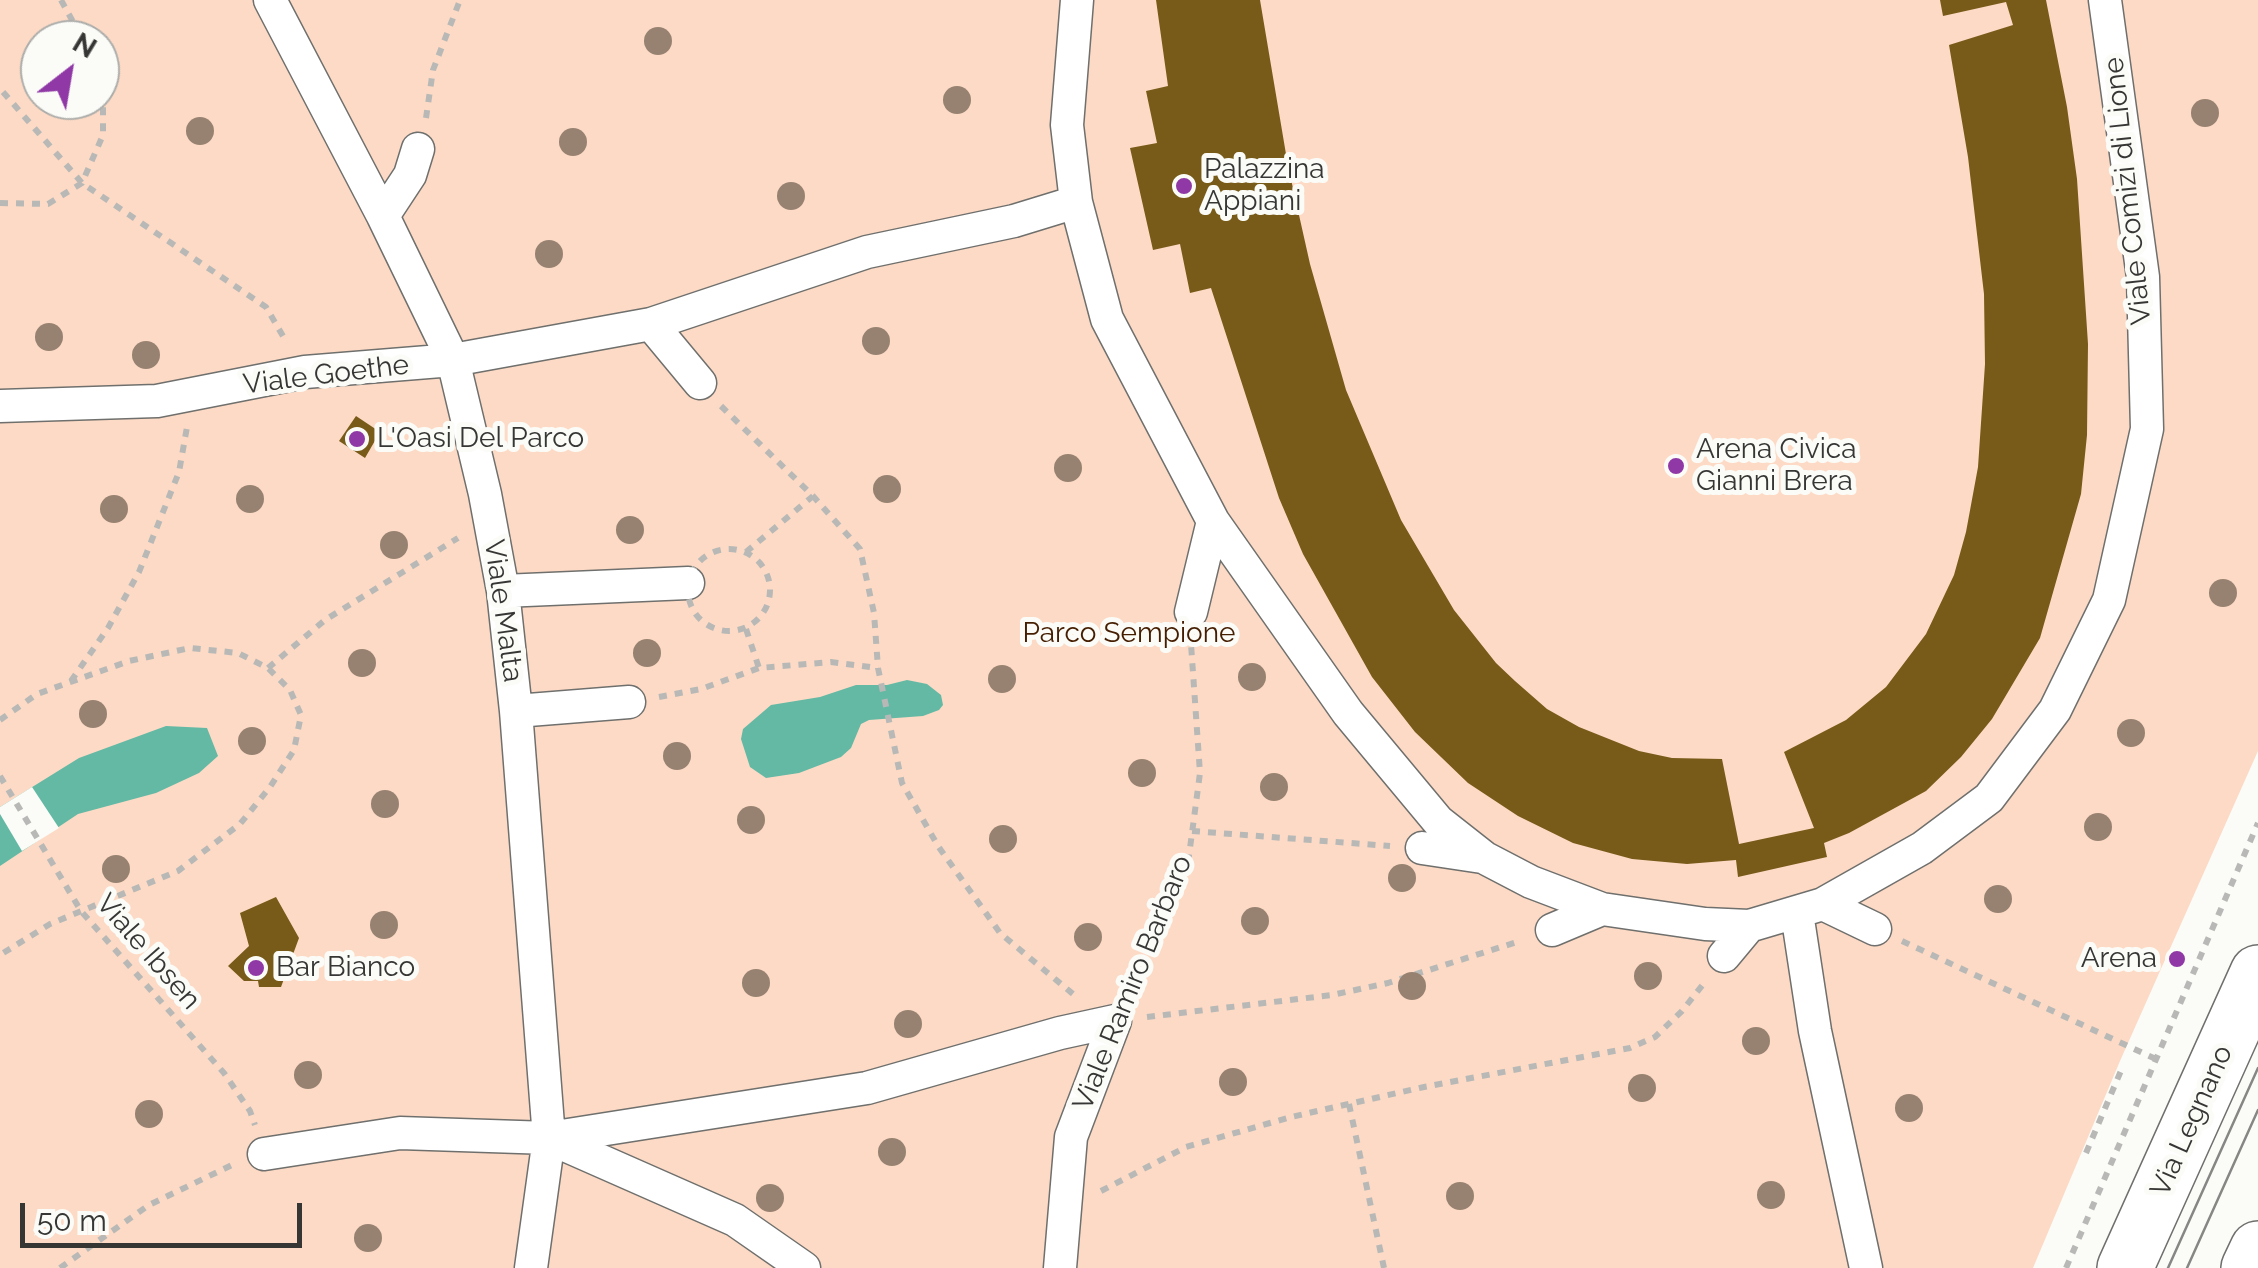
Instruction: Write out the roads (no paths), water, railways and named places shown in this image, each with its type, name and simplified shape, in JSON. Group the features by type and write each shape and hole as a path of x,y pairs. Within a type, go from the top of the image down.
{"street":[{"name":"Viale Malta","path":"270,0 453,360 490,520 503,591 516,711 549,1138 531,1268"},
{"path":"1077,0 1067,125 1076,202 1106,319 1213,521 1348,714 1438,821 1485,858 1532,882 1602,908 1706,924 1750,926"},
{"name":"Viale Comizi di Lione","path":"1750,926 1810,909 1922,848 1988,798 2055,710 2109,600 2147,429 2143,276 2114,3"},
{"path":"383,216 410,175 418,149"},
{"name":"Viale Goethe","path":"0,406 157,401 305,372 453,360 651,324 866,252 1014,221 1076,202"},
{"path":"651,324 700,382"},
{"path":"1191,612 1213,521"},
{"path":"503,591 688,583"},
{"path":"516,711 629,702"},
{"path":"1422,848 1485,858"},
{"path":"1552,930 1602,908"},
{"path":"1866,1268 1815,1031 1810,909 1875,929"},
{"path":"1724,956 1750,926"},
{"name":"Via Legnano","path":"2126,1268 2258,973"},
{"name":"Viale Ramiro Barbaro","path":"549,1138 867,1088 1115,1021 1071,1137 1060,1268"},
{"path":"264,1154 400,1133 549,1138 735,1220 804,1268"},
{"path":"2250,1268 2258,1249"}],"tram line":[{"path":"2168,1268 2258,1068"},
{"path":"2187,1268 2258,1110"}],"place":[{"name":"Palazzina Appiani","path":"1184,186"},
{"name":"L'Oasi Del Parco","path":"357,439"},
{"name":"Arena Civica Gianni Brera","path":"1676,466"},
{"name":"Arena","path":"2177,959"},
{"name":"Bar Bianco","path":"256,968"}],"park label":[{"name":"Parco Sempione","path":"1129,634"}]}
